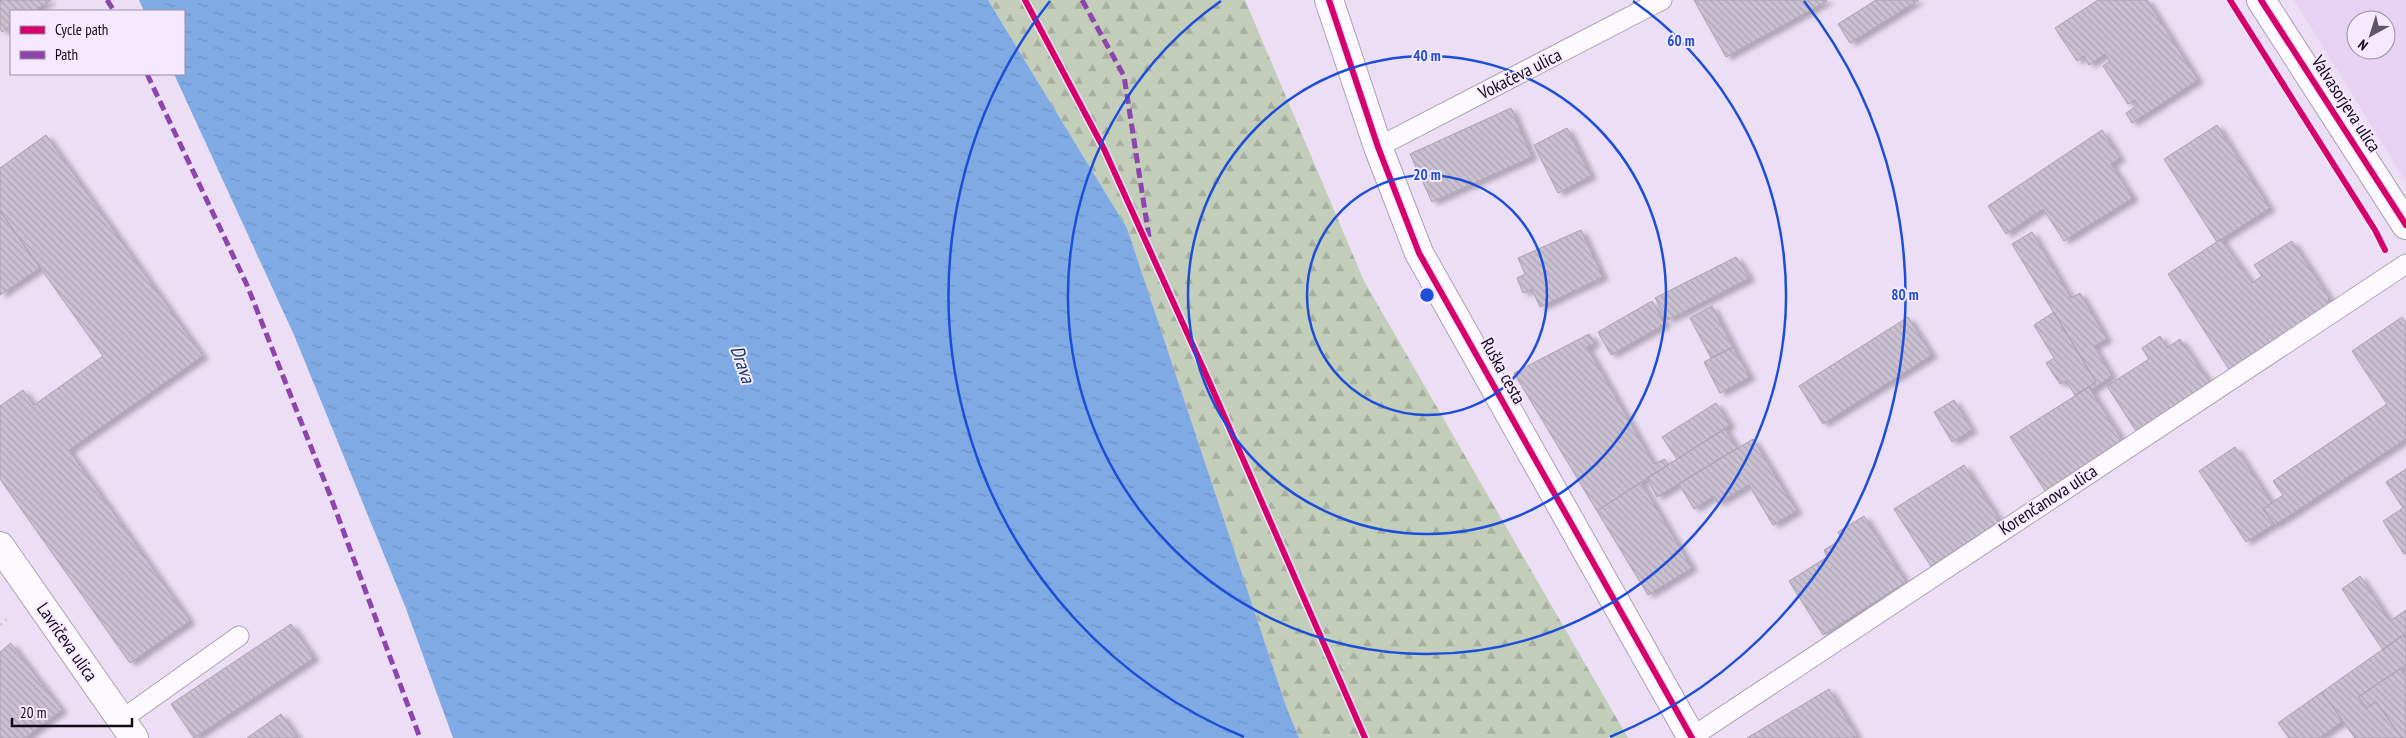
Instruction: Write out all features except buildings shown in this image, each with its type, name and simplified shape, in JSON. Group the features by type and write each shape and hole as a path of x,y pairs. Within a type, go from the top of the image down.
{"street":[{"name":"Ruška cesta","path":"1329,0 1378,147 1419,253 1692,737"},
{"name":"Valvasorjeva ulica","path":"2261,0 2406,225"},
{"name":"Lavričeva ulica","path":"0,546 128,729"}],"lane":[{"name":"Vokačeva ulica","path":"1378,147 1662,0"},
{"name":"Korenčanova ulica","path":"1692,737 2406,264"},
{"path":"128,729 239,636"}],"path":[{"path":"1337,672 1351,662"}],"shaded area":[{"path":"2294,0 2406,0 2406,182"}],"green space":[{"path":"988,0 1245,0 1364,281 1628,738 1299,738 1286,706 1127,228"}],"water":[{"name":"Drava","path":"139,0 988,0 1127,228 1286,706 1299,738 453,738 405,606 294,335 174,75 185,75 185,10 144,10"}],"marked path":[{"path":"107,0 113,10"},
{"path":"1082,0 1124,76 1149,237"},
{"path":"147,75 247,285 330,495 420,738"}],"cycle path":[{"path":"1025,0 1104,149 1208,379 1365,738"},
{"path":"1329,0 1378,147 1419,253 1692,738"},
{"path":"2230,0 2375,230 2385,250"},
{"path":"2261,0 2406,225"}]}
